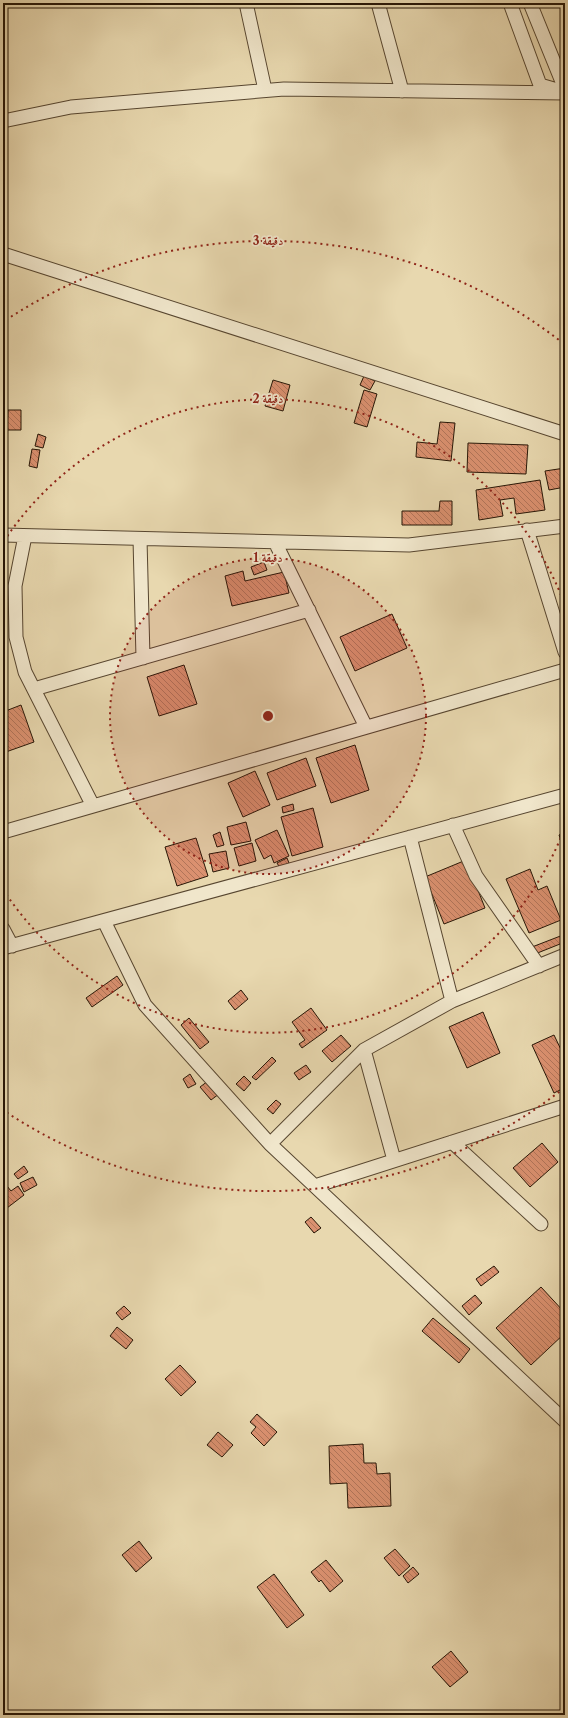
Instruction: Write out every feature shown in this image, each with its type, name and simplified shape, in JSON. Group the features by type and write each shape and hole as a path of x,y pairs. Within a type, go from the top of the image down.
{"street":[{"path":"246,3 265,90"},
{"path":"378,3 402,91"},
{"path":"510,3 540,85 565,93"},
{"path":"530,3 565,89"},
{"path":"3,121 71,107 284,88 565,93"},
{"path":"3,254 565,434"},
{"path":"3,535 409,545 565,526"},
{"path":"527,530 565,652"},
{"path":"25,536 15,586 16,637 26,672 93,806"},
{"path":"140,539 143,658"},
{"path":"275,542 366,727"},
{"path":"34,689 309,610"},
{"path":"3,832 565,670"},
{"path":"3,929 7,947 565,795"},
{"path":"453,825 476,876 539,966"},
{"path":"410,837 452,1001"},
{"path":"104,921 145,1005 270,1144 565,1421"},
{"path":"270,1144 364,1050 452,1001 565,955"},
{"path":"364,1050 394,1160"},
{"path":"315,1186 565,1106"},
{"path":"452,1142 541,1224"}],"building":[{"path":"364,376 375,381 370,390 360,385"},
{"path":"273,380 290,385 283,411 265,406"},
{"path":"364,390 377,394 367,427 354,423"},
{"path":"3,408 7,408 3,430"},
{"path":"8,410 21,410 21,430 7,430"},
{"path":"440,422 455,423 451,461 416,457 417,442 437,444"},
{"path":"38,434 46,437 43,448 35,446"},
{"path":"468,443 528,445 526,474 467,472"},
{"path":"32,449 40,450 37,468 29,466"},
{"path":"565,468 565,487 549,490 545,471"},
{"path":"540,480 545,510 516,514 514,498 500,500 503,516 479,520 476,490"},
{"path":"440,501 452,501 452,525 402,525 402,511 439,511"},
{"path":"264,562 267,570 254,575 251,567"},
{"path":"243,571 245,581 284,572 289,593 232,606 225,576"},
{"path":"392,614 407,648 355,671 340,637"},
{"path":"184,665 197,704 159,716 147,677"},
{"path":"21,705 34,742 3,753 3,712"},
{"path":"355,745 369,790 331,803 316,758"},
{"path":"306,758 316,786 277,800 267,773"},
{"path":"255,771 270,805 243,817 228,783"},
{"path":"293,804 294,810 283,813 282,807"},
{"path":"313,808 323,847 292,856 281,817"},
{"path":"246,822 251,841 231,845 227,827"},
{"path":"277,830 289,856 274,863 271,855 264,859 255,840"},
{"path":"220,832 224,845 217,847 213,835"},
{"path":"565,832 565,852 559,835"},
{"path":"196,838 208,876 177,886 165,847"},
{"path":"252,843 256,861 239,866 234,848"},
{"path":"226,851 229,868 213,872 209,854"},
{"path":"287,858 289,863 280,868 277,863"},
{"path":"466,860 485,908 444,924 425,877"},
{"path":"530,869 538,890 547,886 561,920 529,933 506,879"},
{"path":"563,935 565,942 535,954 532,947"},
{"path":"117,976 123,985 92,1007 86,998"},
{"path":"241,990 248,999 235,1010 228,1001"},
{"path":"311,1008 327,1030 302,1048 299,1044 305,1040 292,1022"},
{"path":"483,1012 500,1053 467,1068 449,1027"},
{"path":"189,1018 209,1042 200,1049 181,1025"},
{"path":"341,1035 351,1046 332,1062 322,1051"},
{"path":"554,1035 565,1058 565,1079 560,1081 564,1088 554,1093 532,1045"},
{"path":"272,1057 276,1061 256,1080 252,1077"},
{"path":"306,1065 311,1072 299,1080 294,1073"},
{"path":"190,1074 196,1084 188,1088 183,1079"},
{"path":"244,1076 251,1083 244,1091 236,1084"},
{"path":"208,1081 219,1094 211,1100 200,1087"},
{"path":"276,1100 281,1104 273,1114 267,1109"},
{"path":"542,1143 558,1162 530,1187 513,1168"},
{"path":"24,1166 28,1172 18,1179 14,1174"},
{"path":"33,1177 37,1185 24,1192 20,1183"},
{"path":"3,1181 11,1191 18,1186 24,1195 7,1208 3,1203"},
{"path":"311,1217 321,1228 314,1233 305,1222"},
{"path":"494,1266 499,1272 481,1286 476,1279"},
{"path":"541,1287 565,1313 565,1333 531,1365 496,1328"},
{"path":"475,1295 482,1303 469,1315 462,1306"},
{"path":"124,1306 131,1313 122,1320 116,1313"},
{"path":"433,1318 470,1349 459,1363 422,1331"},
{"path":"117,1327 133,1340 126,1349 110,1336"},
{"path":"180,1365 196,1382 181,1396 165,1379"},
{"path":"257,1414 277,1432 264,1446 251,1433 256,1427 250,1422"},
{"path":"218,1432 233,1445 222,1457 207,1445"},
{"path":"363,1444 364,1463 376,1463 377,1474 390,1473 391,1506 348,1508 347,1483 330,1484 329,1446"},
{"path":"139,1541 152,1558 136,1572 122,1555"},
{"path":"395,1549 410,1566 399,1576 384,1558"},
{"path":"326,1560 343,1581 330,1592 321,1580 319,1582 311,1572"},
{"path":"413,1567 419,1574 408,1583 403,1576"},
{"path":"274,1574 304,1615 287,1628 257,1587"},
{"path":"451,1651 468,1672 450,1687 432,1667"}]}
